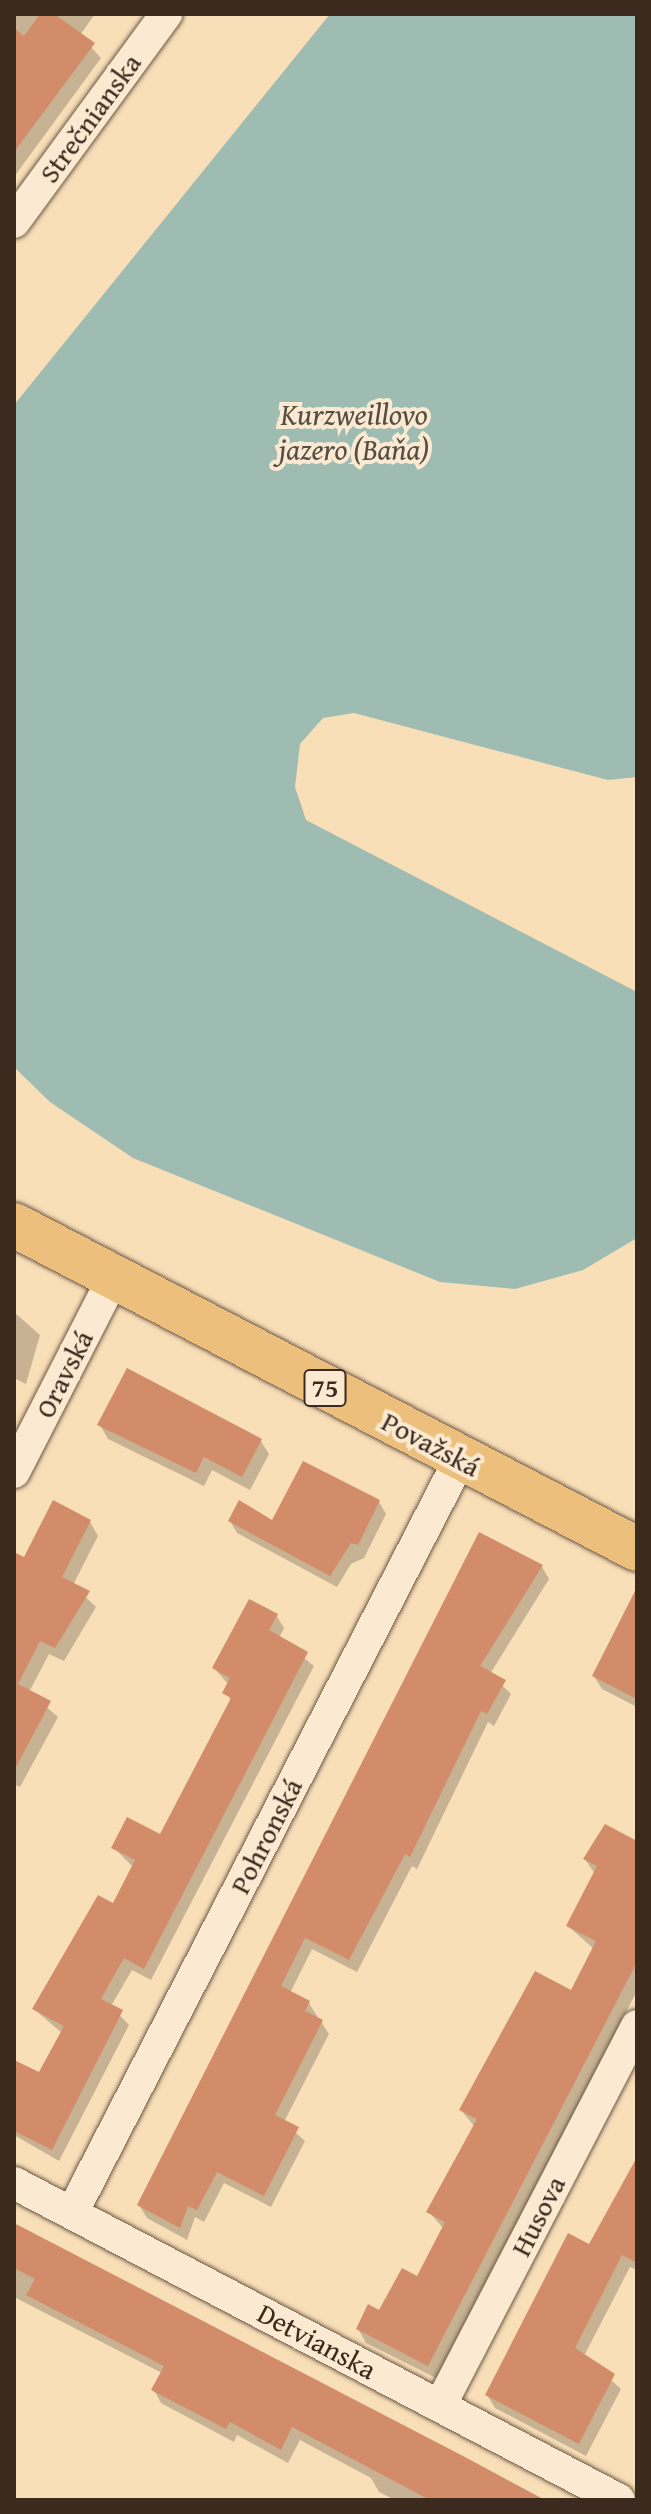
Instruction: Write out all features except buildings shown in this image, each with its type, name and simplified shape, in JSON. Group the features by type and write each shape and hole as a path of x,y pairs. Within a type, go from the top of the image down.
{"main road":[{"name":"Považská","path":"14,1225 637,1549"}],"street":[{"name":"Strečnianska","path":"14,222 166,14"},
{"name":"Oravská","path":"14,1472 114,1277"},
{"name":"Pohronská","path":"72,2213 460,1459"},
{"name":"Husova","path":"440,2406 637,2026"},
{"name":"Detvianska","path":"14,2183 619,2500"}],"water":[{"name":"Kurzweillovo jazero (Baňa)","path":"330,14 637,14 637,777 608,780 354,713 323,718 300,744 295,787 306,820 637,992 637,1238 583,1270 515,1289 440,1282 133,1158 50,1102 14,1067 14,405"}]}
